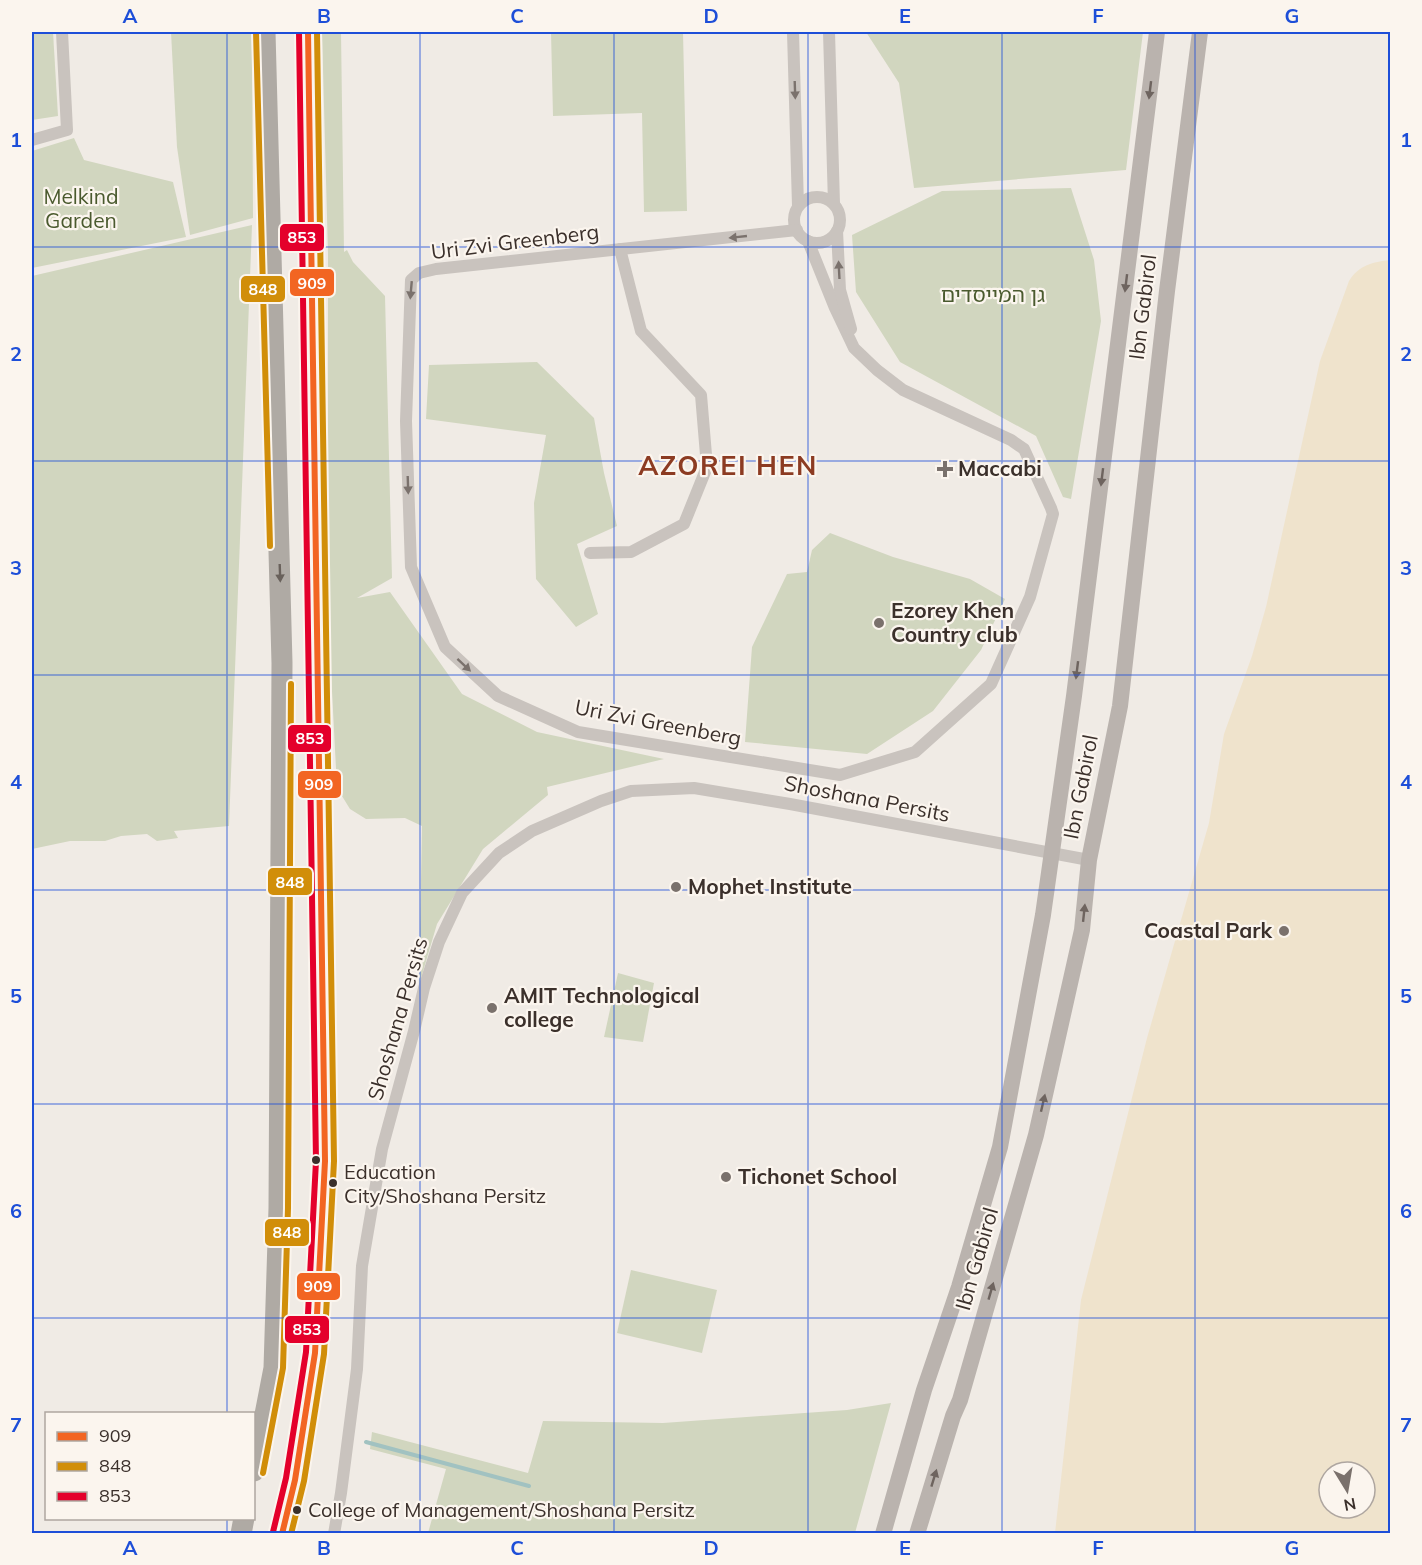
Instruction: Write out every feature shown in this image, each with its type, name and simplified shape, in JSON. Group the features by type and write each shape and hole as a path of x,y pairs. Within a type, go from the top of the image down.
{"highway":[{"path":"255,1466 274,1368 279,1208 282,663 265,32"},
{"path":"282,1533 295,1480 315,1353 325,1161 308,32"}],"street":[{"path":"32,140 67,130 62,32"},
{"path":"793,32 798,206 794,218 797,230 808,241 822,242 837,231"},
{"path":"829,32 834,204 840,215 837,231 840,290 850,321 854,348"},
{"name":"Ibn Gabirol","path":"883,1533 924,1390 959,1287 1000,1147 1043,915 1074,696 1157,32"},
{"name":"Ibn Gabirol","path":"917,1533 960,1400 1036,1135 1082,930 1089,860 1120,706 1167,291 1200,32"},
{"path":"798,206 809,198 815,197 822,197 834,204"},
{"name":"Uri Zvi Greenberg","path":"797,230 436,269 419,273 411,280 406,421 411,567 445,647 498,696 578,732 840,775 915,752 991,684 1030,597 1053,514 1024,450 1011,440 903,390 854,348 808,241"},
{"path":"590,553 631,552 684,524 707,466 701,395 640,331 620,249"},
{"name":"Shoshana Persits","path":"334,1533 357,1369 362,1266 382,1149 424,988 439,942 462,893 499,853 532,831 601,801 631,791 694,788 1089,860"}],"green space":[{"path":"32,32 53,32 58,116 32,120"},
{"path":"171,32 252,32 253,218 190,235 177,147"},
{"path":"322,32 341,32 344,252 347,250 353,262 385,296 392,578 357,598 390,592 462,694 537,732 664,759 547,787 548,795 483,849 437,924 419,985 422,826 405,818 366,819 350,809 337,788 328,614 328,254"},
{"path":"551,32 683,32 687,211 644,212 642,113 553,116"},
{"path":"866,32 1143,32 1126,170 914,188 899,83"},
{"name":"Melkind Garden","path":"74,138 84,160 173,182 186,237 32,268 32,151"},
{"name":"גן המייסדים","path":"1071,188 1094,260 1101,321 1071,499 1063,497 1036,436 900,362 856,292 852,235 942,191"},
{"path":"252,225 229,826 174,831 178,838 157,841 147,834 121,836 105,841 70,841 32,849 32,276"},
{"path":"537,362 594,418 617,526 577,544 598,614 576,627 536,579 534,503 546,435 426,419 429,365"},
{"name":"Ezorey Khen Country club","path":"830,533 893,557 970,579 1005,599 981,650 933,711 867,754 745,742 752,647 787,574 807,572 812,550"},
{"path":"618,973 654,983 643,1042 604,1037"},
{"path":"631,1270 717,1290 702,1353 617,1333"},
{"path":"891,1403 855,1533 428,1533 446,1469 370,1449 372,1432 528,1473 543,1421 663,1423 847,1410"}],"sand":[{"name":"Coastal Park","path":"1390,260 1390,1533 1055,1533 1081,1300 1147,1038 1209,823 1224,734 1252,656 1266,607 1320,361 1349,281 1357,271 1372,263"}],"waterway":[{"path":"366,1442 529,1486"}],"transit line":[{"name":"848","path":"256,32 270,546"},
{"name":"853","path":"273,1532 286,1478 306,1352 316,1161 299,32"},
{"name":"909","path":"282,1534 295,1480 315,1353 325,1161 308,32"},
{"name":"848","path":"291,1534 304,1481 324,1354 334,1161 317,32"},
{"name":"848","path":"263,1473 283,1368 288,1208 291,684"}],"place":[{"name":"Maccabi","path":"945,469"},
{"name":"Ezorey Khen Country club","path":"879,623"},
{"name":"Mophet Institute","path":"676,887"},
{"name":"Coastal Park","path":"1284,931"},
{"name":"AMIT Technological college","path":"492,1008"},
{"name":"Tichonet School","path":"726,1177"},
{"name":"Education City/Shoshana Persitz","path":"333,1183"},
{"name":"College of Management/Shoshana Persitz","path":"297,1510"}],"district":[{"name":"AZOREI HEN","path":"728,466"}]}
